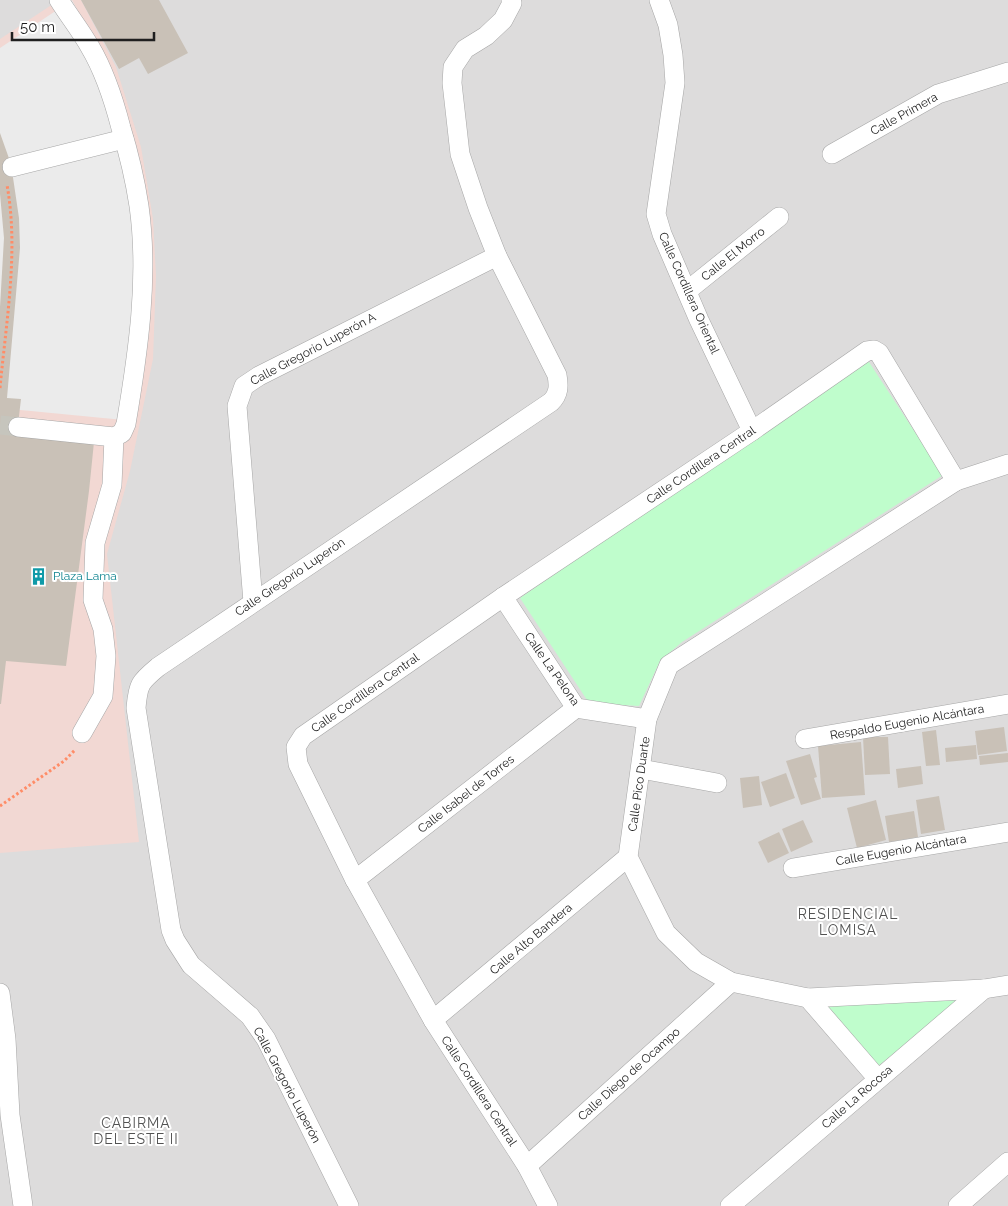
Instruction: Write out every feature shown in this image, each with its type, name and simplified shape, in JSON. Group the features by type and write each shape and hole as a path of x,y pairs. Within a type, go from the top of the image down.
{"street":[{"path":"18,427 114,437 122,433 126,424 138,340 143,270 139,206 124,139 109,90 91,48 59,0"},
{"name":"Calle Gregorio Luperón","path":"349,1206 266,1039 250,1016 191,965 175,940 171,930 136,708 137,693 142,680 158,667 556,397 558,383 554,369 497,256 460,154 452,83 452,66 465,49 486,36 503,20 512,3 511,0"},
{"name":"Calle Cordillera Oriental","path":"658,0 668,25 675,83 656,214 662,234 699,320 752,431"},
{"name":"Calle Primera","path":"832,154 938,94 1008,72"},
{"path":"9,173 124,139"},
{"name":"Calle El Morro","path":"687,291 779,217"},
{"name":"Calle Gregorio Luperón A","path":"253,602 237,406 244,386 259,376 497,256"},
{"name":"Calle Cordillera Central","path":"548,1206 527,1166 433,1020 355,880 298,764 296,747 303,736 503,597 752,431 867,351 874,350 879,353 956,481"},
{"path":"82,733 103,696 106,656 103,629 93,600 95,543 112,485 114,437"},
{"name":"Calle Pico Duarte","path":"628,857 647,719 669,665 956,481 1008,464"},
{"name":"Calle La Pelona","path":"503,597 576,708 647,719"},
{"name":"Respaldo Eugenio Alcántara","path":"805,739 1008,704"},
{"name":"Calle Isabel de Torres","path":"355,880 576,708"},
{"path":"641,769 717,783"},
{"name":"Calle Eugenio Alcántara","path":"793,868 1008,832"},
{"path":"628,857 666,934 696,962 731,982 808,998 984,989 1008,985"},
{"name":"Calle Alto Bandera","path":"433,1020 628,857"},
{"name":"Calle Diego de Ocampo","path":"527,1166 731,982"},
{"name":"Calle La Rocosa","path":"730,1206 984,989"},
{"path":"0,993 10,1115 23,1206"},
{"path":"808,998 878,1079"},
{"path":"958,1206 1008,1162"}],"path":[{"path":"0,388 12,255 9,173"},
{"path":"0,806 72,755 82,733"}],"shaded area":[{"path":"0,0 1008,0 1008,1206 0,1206"},
{"path":"59,0 81,0 116,67 141,147 153,219 156,276 153,359 130,471 107,554 139,842 0,853 0,39"},
{"path":"72,0 109,69 150,271 146,356 134,421 0,408 0,48"}],"green space":[{"path":"867,359 943,475 682,642 660,661 639,706 589,703 520,598"},
{"path":"969,994 873,1070 817,1004"}],"building":[{"path":"81,0 159,0 188,53 148,74 139,58 119,69"},
{"name":"Plaza Lama","path":"0,133 11,164 19,218 20,248 7,398 21,399 17,433 94,442 66,666 6,661 1,704 0,307 4,238 0,194"},
{"path":"1004,727 1007,751 978,755 975,731"},
{"path":"936,730 940,765 926,766 922,732"},
{"path":"863,737 888,737 890,774 865,775"},
{"path":"861,742 865,795 822,798 818,746"},
{"path":"976,745 977,759 946,762 945,748"},
{"path":"1008,753 1008,762 980,765 979,756"},
{"path":"810,754 817,777 814,778 821,799 801,805 786,761"},
{"path":"921,766 923,784 898,788 896,769"},
{"path":"786,773 795,798 770,807 761,782"},
{"path":"759,776 762,805 743,808 740,778"},
{"path":"939,796 945,830 921,834 916,800"},
{"path":"876,800 886,840 857,848 847,808"},
{"path":"914,811 918,837 889,842 885,816"},
{"path":"803,820 813,842 791,852 782,829"},
{"path":"779,832 789,853 768,863 758,842"}],"tunnel":[{"path":"0,425 18,427"}],"place":[{"name":"Plaza Lama","path":"39,576"}],"district":[{"name":"RESIDENCIAL LOMISA","path":"848,922"},
{"name":"CABIRMA DEL ESTE II","path":"136,1132"}]}
